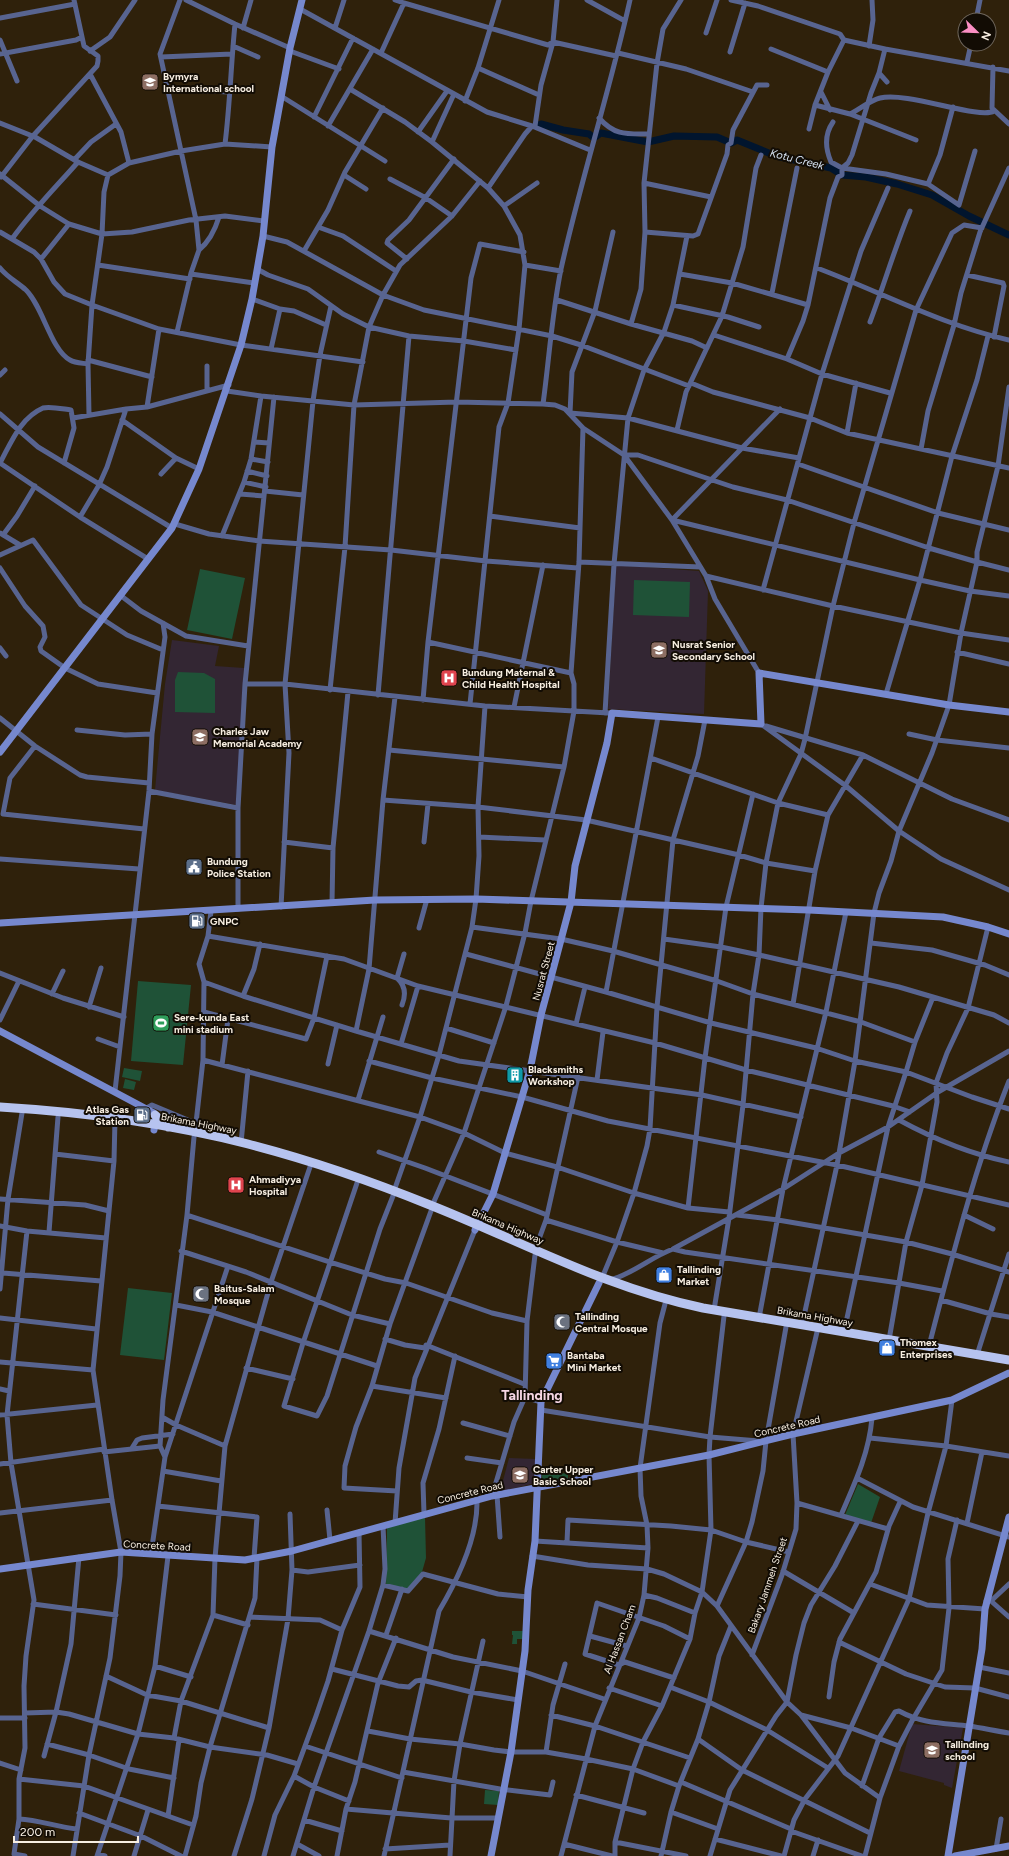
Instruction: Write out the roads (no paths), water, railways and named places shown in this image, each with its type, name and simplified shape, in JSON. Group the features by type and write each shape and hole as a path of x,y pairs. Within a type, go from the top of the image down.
{"highway":[{"name":"Brikama Highway","path":"0,1107 115,1121 241,1143 324,1166 432,1208 535,1253 665,1304 786,1327 1009,1365"},
{"name":"Brikama Highway","path":"0,1111 140,1123 152,1127 169,1128 310,1167 394,1194"},
{"path":"140,1123 151,1113 169,1128"},
{"name":"Brikama Highway","path":"602,1280 655,1296 714,1310 1009,1360"}],"street":[{"path":"90,51 110,37 135,0"},
{"path":"177,332 190,276 199,250 196,220 160,54 180,0"},
{"path":"186,0 290,50 339,69"},
{"path":"243,28 251,0"},
{"path":"0,752 17,732 101,619 174,526 200,468 242,345 263,236 272,147 290,50 302,0"},
{"path":"335,28 344,0"},
{"path":"395,0 548,45 553,42 657,62 707,76 753,92"},
{"path":"465,101 478,68 489,28 499,0"},
{"path":"488,188 532,126 534,126 539,95 553,42 557,0"},
{"path":"543,404 561,271 590,150 617,55 630,0"},
{"path":"631,324 642,289 645,232 644,183 657,62 663,29 681,0"},
{"path":"706,33 717,0"},
{"path":"731,0 745,3 840,34 844,40 869,46 967,62 1009,71"},
{"path":"869,46 872,20 872,0"},
{"path":"978,12 980,0"},
{"path":"589,1 625,20"},
{"path":"0,18 74,2 84,46 98,56 97,66 32,137 1,176 40,206 69,224 102,234 132,232 225,216 264,221"},
{"path":"381,53 404,3"},
{"path":"730,52 745,3"},
{"path":"300,9 486,112 532,126 590,150"},
{"path":"225,144 229,111 229,92 235,24"},
{"path":"2,54 76,40 82,37"},
{"path":"314,117 353,38"},
{"path":"0,40 2,54"},
{"path":"809,128 815,105 828,72 844,40"},
{"path":"233,46 258,57"},
{"path":"328,126 373,49"},
{"path":"842,168 848,163 852,155 864,120 867,105 879,73 885,49"},
{"path":"771,50 828,72"},
{"path":"967,62 969,52"},
{"path":"2,54 7,55 17,81"},
{"path":"161,58 232,54"},
{"path":"993,67 992,108 1009,124"},
{"path":"478,68 539,95"},
{"path":"879,73 887,82"},
{"path":"90,74 121,132 129,163"},
{"path":"645,232 687,236 698,234 727,154 728,145 732,143 733,130 757,85 767,85"},
{"path":"167,89 229,92"},
{"path":"350,89 383,108 432,142 488,188 504,206 520,235 524,252 525,265 519,330 508,403 499,427 470,704"},
{"path":"418,132 447,91"},
{"path":"821,92 830,110"},
{"path":"871,93 880,98 920,100 953,108 990,113 994,111"},
{"path":"432,142 454,94"},
{"path":"282,96 328,126 385,160"},
{"path":"850,114 880,98"},
{"path":"815,105 850,114 916,140"},
{"path":"304,252 360,144 383,108"},
{"path":"928,184 940,155 953,108"},
{"path":"599,118 613,131 626,134 649,134"},
{"path":"833,122 826,134 826,148 830,162 842,168 886,174 928,184 959,205 975,151"},
{"path":"0,124 32,137 76,161 108,175"},
{"path":"12,239 91,142 116,124"},
{"path":"89,415 88,362 92,305 102,234 104,192 108,175 129,163 181,151 225,144 272,147"},
{"path":"677,430 690,384 722,316 743,247 756,168 761,155"},
{"path":"407,259 387,242 409,220 454,159"},
{"path":"772,294 797,168"},
{"path":"787,359 804,322 817,268 830,198 838,177 842,175 842,168"},
{"path":"921,449 928,411 954,325 961,293 982,228 1009,168"},
{"path":"344,175 366,189"},
{"path":"390,178 426,198 452,216"},
{"path":"330,690 344,547 354,405 369,327 383,295 396,271 452,216 480,181"},
{"path":"504,206 536,183"},
{"path":"644,183 712,197"},
{"path":"763,590 822,374 861,250 888,188"},
{"path":"870,322 881,294 900,233 910,211"},
{"path":"199,250 206,244 213,234 220,217"},
{"path":"41,259 69,224"},
{"path":"714,1310 723,1258 743,1104 753,994 759,955 761,908 766,863 778,804 801,754 818,683 833,606 854,523 890,393 916,310 952,232 964,224 982,228"},
{"path":"318,227 343,236 396,271"},
{"path":"570,413 572,372 595,311 613,232"},
{"path":"1,234 34,252 41,259 54,282 65,294 159,329 242,345 363,362"},
{"path":"263,236 287,242 383,295 424,310 466,317 519,330 552,336 581,345 644,370 713,392 810,418 847,433 1009,468"},
{"path":"608,713 614,564 628,418 644,370 664,332 673,305 687,236"},
{"path":"423,700 428,642 471,278 479,245 482,244 524,252"},
{"path":"98,265 254,283"},
{"path":"525,265 561,271"},
{"path":"0,268 8,277 26,290 44,319 62,354 74,362 88,362 152,376"},
{"path":"817,268 852,281 916,310 954,325 988,336 1009,340"},
{"path":"257,269 268,275 308,289 343,314 369,327 409,336 464,341 516,350"},
{"path":"680,274 732,283 808,305"},
{"path":"967,275 1003,283 1004,286 994,336"},
{"path":"252,299 280,309 294,311 326,325"},
{"path":"557,300 595,311 631,324 664,332 692,341 707,348"},
{"path":"673,305 722,316 758,327"},
{"path":"281,907 289,753 285,684 313,401 320,355 331,306"},
{"path":"271,349 280,309"},
{"path":"147,407 159,329"},
{"path":"714,335 787,359 822,374 890,393"},
{"path":"378,696 409,336"},
{"path":"886,694 909,621 952,456 977,380 988,336"},
{"path":"207,366 207,390"},
{"path":"0,375 5,370"},
{"path":"847,433 856,383"},
{"path":"802,1325 837,1165 861,1022 874,913 900,831 937,740 948,705 957,652 977,562 977,552 998,466 1009,387"},
{"path":"73,418 147,407 207,390 228,388 261,396 354,405 457,402 543,404 561,407 570,413 583,428 624,455 672,520 706,576 715,598 759,673 761,724"},
{"path":"222,536 240,494 251,459 261,396"},
{"path":"238,909 238,808 245,684 274,397"},
{"path":"64,463 72,441 74,428 71,410 44,408 27,420 18,429 0,463 80,517 148,559"},
{"path":"80,517 100,485 126,409"},
{"path":"672,520 780,409"},
{"path":"570,413 628,418 798,461 938,513 1009,530"},
{"path":"0,414 38,447 100,485 174,526 222,536 259,541 391,550 486,561 578,568"},
{"path":"122,420 176,458 200,468"},
{"path":"397,1491 346,1488 343,1486 344,1466 356,1427 372,1386 390,1324 432,1208 464,1133 506,1006 525,933 551,815 564,767 574,711 574,684 571,673 579,562 583,428"},
{"path":"254,442 269,443"},
{"path":"624,455 638,455 733,487 787,500 929,548 1009,570"},
{"path":"161,474 176,458"},
{"path":"251,459 268,462"},
{"path":"247,471 267,476"},
{"path":"244,482 265,491"},
{"path":"20,545 1,534 17,516 36,486"},
{"path":"240,494 265,491 303,495"},
{"path":"490,516 580,528"},
{"path":"672,520 920,580 970,591 1009,596"},
{"path":"0,556 33,540 81,605 127,635 163,650"},
{"path":"579,562 700,567"},
{"path":"514,707 543,565"},
{"path":"0,568 24,606 43,626 45,637 40,647 41,652 65,668 98,684 157,694"},
{"path":"706,576 833,606 961,633 1009,640"},
{"path":"120,596 174,631 186,636 248,646"},
{"path":"115,1091 149,792 152,734 165,637 163,623"},
{"path":"428,642 475,653 523,661 571,673"},
{"path":"0,648 6,656"},
{"path":"957,652 1009,664"},
{"path":"759,673 948,705 1009,712"},
{"path":"245,684 285,684 378,696 485,706 761,724 805,739 863,755 952,799 1009,820"},
{"path":"332,903 333,848 348,692"},
{"path":"356,1031 369,969 383,800 395,697"},
{"path":"357,1183 317,1300 284,1406 318,1416 327,1396 380,1229 394,1194 420,1117 439,1055 466,954 476,899 479,837 478,807 480,759 485,706"},
{"name":"Nusrat Street","path":"476,1227 493,1194 530,1070 542,1015 571,902 575,866 607,743 608,713"},
{"path":"0,718 35,746 80,774 87,777 149,783"},
{"path":"606,992 613,951 624,904 658,718"},
{"path":"491,1856 512,1752 525,1651 528,1597 535,1541 541,1402 602,1280 634,1193 647,1146 650,1129 657,1007 673,840 693,773 705,720"},
{"path":"761,724 846,786 900,831 941,859 1009,890"},
{"path":"77,730 125,735 152,734"},
{"path":"909,734 937,740 1009,748"},
{"path":"35,746 10,778 3,814 144,829"},
{"path":"389,750 564,767"},
{"path":"793,1004 815,871 828,815 863,755"},
{"path":"650,758 778,804 828,815"},
{"path":"149,792 238,808"},
{"path":"688,1208 705,1058 717,981 726,907 753,794"},
{"path":"383,800 478,807 586,820 739,855 766,863 815,871"},
{"path":"424,842 428,804"},
{"path":"479,837 545,840"},
{"path":"284,842 333,848"},
{"path":"0,859 139,870"},
{"path":"419,928 427,899"},
{"path":"0,923 281,907 375,900 476,899 761,908 943,917 988,927 1009,934"},
{"path":"165,1457 160,1446 160,1434 181,1251 187,1215 195,1123 203,1060 204,982 199,964 208,936 211,911"},
{"path":"759,1318 783,1189 835,973 846,912"},
{"path":"472,927 561,939 613,951 717,981 753,994 861,1022 915,1042"},
{"path":"889,1340 906,1242 922,1185 931,1137 938,1092 936,1083 947,1053 968,1008 988,927"},
{"path":"208,936 344,959 418,986 506,1006 603,1032 655,1043 746,1070 894,1106 910,1112"},
{"path":"664,939 721,947 865,980 933,997 994,1015 1009,1023"},
{"path":"871,942 932,950 979,963 1009,975"},
{"path":"243,996 254,969 260,944"},
{"path":"397,978 404,954"},
{"path":"466,954 606,992 711,1023 816,1048 855,1061 906,1072 972,1097 1009,1109"},
{"path":"204,1012 305,1039 308,1037 314,1018 327,956"},
{"path":"89,1007 101,968"},
{"path":"52,994 63,971"},
{"path":"0,973 52,994 124,1017"},
{"path":"397,978 403,985 405,993 402,1005"},
{"path":"0,1020 19,981"},
{"path":"204,982 243,996 376,1038 459,1061 702,1095 801,1117"},
{"path":"401,1044 418,986"},
{"path":"576,1024 586,987"},
{"path":"844,1332 888,1127 915,1042 933,997"},
{"path":"358,1100 376,1038 384,1017"},
{"path":"222,1065 228,1019"},
{"path":"328,1064 337,1025"},
{"path":"446,1028 494,1043"},
{"path":"0,1031 115,1091 151,1113"},
{"path":"598,1080 603,1032"},
{"path":"98,1040 120,1047"},
{"path":"736,1215 783,1189 839,1153 888,1127 938,1092 1009,1051"},
{"path":"203,1060 420,1117 464,1133 505,1153 557,1167 634,1193 688,1208 729,1215 778,1220 906,1242 952,1254 1006,1271"},
{"path":"369,1061 432,1078 522,1097 608,1121 837,1165 1009,1205"},
{"path":"241,1143 248,1071"},
{"path":"500,1537 494,1496 510,1436 524,1397 527,1363 527,1321 535,1253 546,1218 578,1077"},
{"path":"929,1346 952,1254 982,1157 1009,1080"},
{"path":"152,1127 152,1105 195,1123"},
{"path":"0,1289 0,1281 3,1274 8,1199 22,1113"},
{"path":"49,1232 50,1202 58,1117"},
{"path":"899,1120 931,1137 982,1157 1009,1162"},
{"path":"73,1856 89,1755 106,1676 116,1615 121,1552 97,1405 93,1370 114,1161 115,1121"},
{"path":"380,1152 493,1194 546,1218 617,1242 663,1253"},
{"path":"54,1154 114,1161"},
{"path":"168,1816 174,1778 181,1701 213,1614 215,1558 225,1446 271,1282 310,1167"},
{"path":"0,1199 85,1205 109,1211"},
{"path":"187,1215 330,1262 406,1283 492,1313 527,1321"},
{"path":"602,1280 619,1277 673,1249 729,1215"},
{"path":"964,1215 993,1228"},
{"path":"0,1226 27,1231 106,1238"},
{"path":"395,1523 397,1491 411,1393 415,1378 426,1347 476,1227"},
{"path":"25,1856 14,1854 19,1819 19,1780 25,1748 24,1686 26,1656 33,1604 11,1463 7,1415 21,1275 27,1231"},
{"path":"673,1249 813,1272 899,1283 942,1291"},
{"path":"181,1251 271,1282 352,1315 390,1324"},
{"path":"977,1355 1006,1271 1009,1254"},
{"path":"151,1554 165,1457 228,1266"},
{"path":"3,1274 101,1281"},
{"path":"941,1300 991,1314 1009,1317"},
{"path":"176,1304 212,1312 339,1355 377,1366"},
{"name":"Al Hassan Cham","path":"561,1856 595,1726 604,1699 639,1618 644,1595 648,1548 647,1525 641,1496 640,1468 660,1323 665,1304"},
{"path":"564,1844 614,1856 615,1842 633,1769 643,1742 662,1706 690,1639 695,1613 702,1592 712,1530 708,1455 724,1316"},
{"path":"0,1318 96,1329"},
{"path":"718,1606 746,1542 763,1471 766,1441 786,1327"},
{"name":"Bakary Jammeh Street","path":"752,1655 783,1571 796,1529 797,1503 793,1434 817,1332"},
{"path":"385,1339 405,1345 426,1347 455,1356 524,1384"},
{"path":"424,1514 423,1483 439,1429 455,1356"},
{"path":"0,1362 93,1370"},
{"path":"246,1368 293,1379"},
{"name":"Concrete Road","path":"0,1569 121,1552 245,1560 292,1551 494,1496 708,1455 793,1434 952,1400 1009,1373"},
{"path":"372,1386 446,1398"},
{"path":"0,1389 9,1391"},
{"path":"524,1397 541,1402"},
{"path":"784,1856 794,1820 805,1799 834,1761 851,1728 910,1599 928,1513 946,1446 952,1400"},
{"path":"0,1415 97,1405"},
{"path":"541,1410 710,1437 766,1441"},
{"path":"162,1417 176,1425 225,1446"},
{"path":"842,1515 857,1478 870,1438 872,1418"},
{"path":"463,1423 510,1436"},
{"path":"132,1448 137,1440 160,1434 173,1434"},
{"path":"870,1438 946,1446 1009,1456"},
{"path":"0,1464 104,1450 160,1446"},
{"path":"967,1523 982,1452"},
{"path":"467,1458 502,1463"},
{"path":"163,1471 221,1481"},
{"path":"857,1478 900,1502 928,1513 957,1520 1006,1536"},
{"path":"0,1513 112,1500"},
{"path":"384,1856 422,1680 439,1611 455,1583 478,1518 478,1500"},
{"path":"829,1697 839,1642 878,1566 888,1529 900,1502"},
{"path":"797,1503 888,1529"},
{"path":"158,1506 219,1514 257,1516 255,1598 210,1747 185,1856"},
{"path":"327,1510 330,1540"},
{"path":"234,1856 252,1799 269,1728 288,1619 292,1570 290,1514"},
{"path":"948,1856 979,1667 985,1609 989,1601 1006,1536 1009,1517"},
{"path":"567,1542 568,1520 712,1530 746,1542 789,1552"},
{"path":"368,1731 410,1739 460,1744 512,1752 546,1752 633,1769 726,1801 791,1830 864,1856 880,1798 899,1746 913,1718 942,1670 949,1608 948,1559 957,1520"},
{"path":"710,1856 730,1790 767,1730 787,1702 796,1655 804,1623 811,1605 835,1566 858,1521"},
{"path":"293,1856 314,1787 354,1674 383,1585 385,1569 383,1526"},
{"path":"264,1856 275,1815 294,1776 332,1669 342,1630 360,1587 360,1532"},
{"path":"535,1541 648,1548"},
{"path":"105,1856 98,1855 138,1734 155,1666 168,1556"},
{"path":"532,1556 588,1565 647,1569 664,1574 702,1592 718,1606 787,1702 801,1714 834,1761 845,1773 880,1798"},
{"path":"44,1756 56,1712 71,1644 79,1557"},
{"path":"292,1570 308,1572 360,1565"},
{"path":"783,1571 854,1613"},
{"path":"383,1585 408,1590 423,1574 498,1594 528,1597"},
{"path":"870,1584 926,1606 985,1609"},
{"path":"989,1601 1009,1584"},
{"path":"386,1635 402,1589"},
{"path":"644,1595 657,1598 695,1613"},
{"path":"989,1601 1009,1617"},
{"path":"674,1678 625,1662 619,1665 585,1654 597,1603 664,1626 690,1639"},
{"path":"33,1604 116,1615"},
{"path":"213,1614 248,1625"},
{"path":"250,1617 320,1620 342,1630"},
{"path":"662,1853 671,1812 680,1784 698,1739 709,1702 719,1656 731,1626"},
{"path":"369,1630 453,1657 522,1671 604,1699"},
{"path":"590,1636 627,1646"},
{"path":"337,1856 346,1810 368,1731 379,1680 396,1638"},
{"path":"450,1856 454,1781 460,1744 483,1641"},
{"path":"839,1642 881,1663 945,1687 975,1688 1009,1697"},
{"path":"546,1752 551,1715 558,1684 565,1664"},
{"path":"155,1666 191,1677"},
{"path":"979,1667 1009,1673"},
{"path":"332,1669 398,1686 409,1687 416,1681 422,1680 471,1692 518,1700"},
{"path":"106,1676 147,1695 181,1701 221,1712 269,1728"},
{"path":"670,1687 709,1702 767,1730 828,1768"},
{"path":"609,1688 662,1706"},
{"path":"862,1786 879,1738 895,1712 899,1711 913,1718 933,1723 969,1726 1009,1733"},
{"path":"0,1718 56,1712 138,1734 177,1739 210,1747 263,1754 298,1764"},
{"path":"801,1714 851,1728 899,1746"},
{"path":"551,1715 595,1726 690,1758"},
{"path":"698,1739 742,1770 805,1799 870,1833"},
{"path":"47,1744 89,1755 127,1768 174,1778"},
{"path":"305,1746 402,1778"},
{"path":"0,1763 21,1770"},
{"path":"403,1772 550,1796 553,1782"},
{"path":"294,1776 314,1787 349,1801"},
{"path":"19,1780 84,1786 193,1825"},
{"path":"576,1795 623,1808 644,1812"},
{"path":"134,1856 148,1810"},
{"path":"346,1810 451,1818 498,1818"},
{"path":"671,1812 718,1829"},
{"path":"79,1813 141,1836 181,1856"},
{"path":"19,1819 37,1820 77,1829"},
{"path":"996,1849 1001,1819"},
{"path":"304,1820 342,1831"},
{"path":"715,1838 781,1856"},
{"path":"813,1856 818,1840"},
{"path":"615,1842 662,1853 686,1856"},
{"path":"297,1844 319,1856"},
{"path":"385,1849 450,1845"},
{"path":"955,1856 1009,1846"}],"waterway":[{"name":"Kotu Creek","path":"535,126 541,124 563,130 589,134 594,138 601,133 648,142 674,136 717,137 731,143 737,140 776,156 831,168 842,175 866,177 897,184 932,195 969,216 1009,235"}],"place":[{"name":"Bymyra International school","path":"150,82"},
{"name":"Nusrat Senior Secondary School","path":"659,650"},
{"name":"Bundung Maternal & Child Health Hospital","path":"449,678"},
{"name":"Charles Jaw Memorial Academy","path":"200,737"},
{"name":"Bundung Police Station","path":"194,867"},
{"name":"GNPC","path":"197,921"},
{"name":"Sere-kunda East mini stadium","path":"161,1023"},
{"name":"Blacksmiths Workshop","path":"515,1075"},
{"name":"Atlas Gas Station","path":"142,1115"},
{"name":"Ahmadiyya Hospital","path":"236,1185"},
{"name":"Tallinding Market","path":"664,1275"},
{"name":"Baitus-Salam Mosque","path":"201,1294"},
{"name":"Tallinding Central Mosque","path":"562,1322"},
{"name":"Thomex Enterprises","path":"887,1348"},
{"name":"Bantaba Mini Market","path":"554,1361"},
{"name":"Carter Upper Basic School","path":"520,1475"},
{"name":"Tallinding school","path":"932,1750"}],"district":[{"name":"Tallinding","path":"532,1395"}]}
